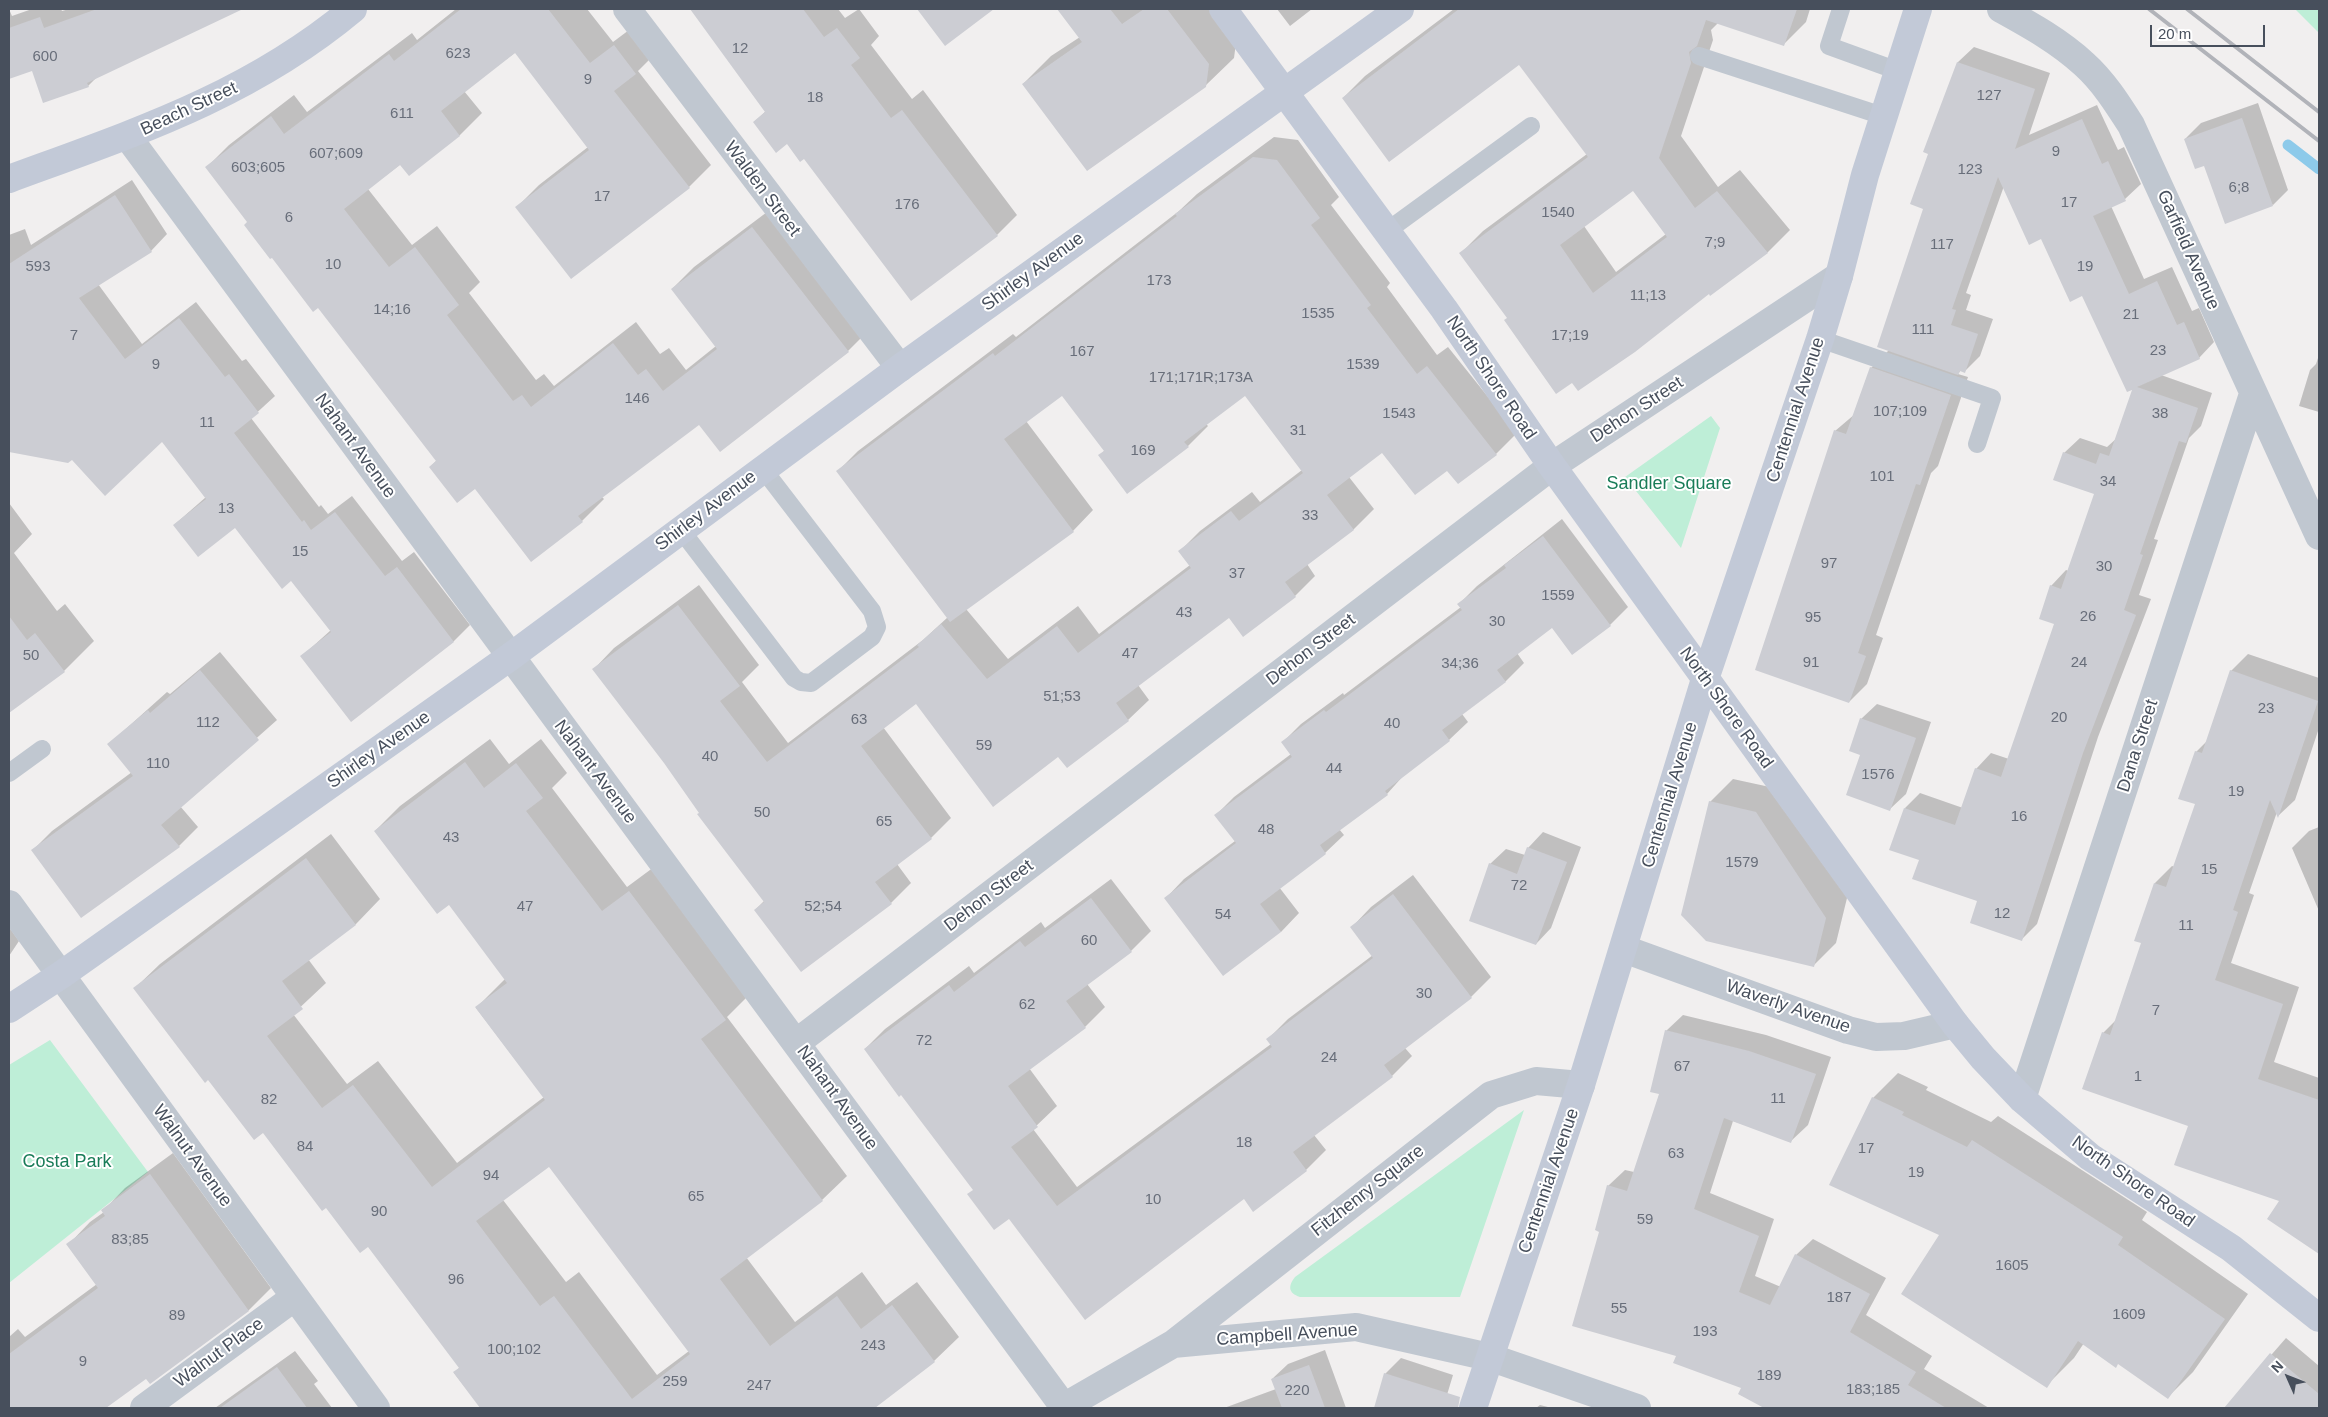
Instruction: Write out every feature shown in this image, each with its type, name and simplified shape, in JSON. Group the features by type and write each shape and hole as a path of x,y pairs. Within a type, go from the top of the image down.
{"street":[{"name":"Beach Street","path":"9,179 128,137 192,110 264,72 316,38 353,9"},
{"name":"Walden Street","path":"627,9 900,368"},
{"name":"North Shore Road","path":"1223,9 1444,309 1552,466 1705,679 1955,1024 1983,1058 2022,1098 2090,1157 2231,1248 2319,1318"},
{"name":"Shirley Avenue","path":"9,1009 61,975 510,657 900,368 1400,9"},
{"name":"Centennial Avenue","path":"1473,1408 1581,1085 1705,679 1820,340 1865,175 1918,9"},
{"name":"Garfield Avenue","path":"2001,9 2050,36 2084,64 2108,90 2131,124 2319,536"},
{"name":"Nahant Avenue","path":"128,137 1063,1408"},
{"name":"Dehon Street","path":"796,1043 1552,466 1839,276"},
{"name":"Dana Street","path":"2022,1098 2253,394"},
{"name":"Walnut Avenue","path":"9,904 376,1408"},
{"name":"Waverly Avenue","path":"1624,949 1848,1030 1876,1037 1904,1036 1955,1024"},
{"name":"Fitzhenry Square","path":"1173,1344 1491,1095 1536,1081 1581,1085"},
{"name":"Walnut Place","path":"144,1408 295,1297"},
{"name":"Campbell Avenue","path":"1063,1408 1173,1344 1356,1327 1489,1357 1637,1408"}],"lane":[{"path":"1841,9 1828,46 1898,71"},
{"path":"1699,56 1883,116"},
{"path":"1387,231 1531,126"},
{"path":"1820,340 1992,398 1977,444"},
{"path":"681,530 794,678 801,682 811,683 872,637 878,627 872,611 763,469"},
{"path":"9,774 42,749"}],"green space":[{"path":"2295,9 2319,9 2319,33"},
{"name":"Sandler Square","path":"1711,416 1720,428 1681,548 1625,477"},
{"name":"Costa Park","path":"50,1040 148,1172 9,1283 9,1065"},
{"path":"1524,1110 1460,1297 1300,1297 1291,1291 1290,1286 1295,1277"}],"building":[{"path":"97,9 243,9 87,83 89,87 43,103 32,71 9,79 9,28 40,17 44,28"},
{"path":"461,9 548,9 590,63 614,45 636,74 614,91 690,188 571,279 515,207 589,150 515,53 441,111 460,136 409,176 400,165 344,209 389,267 415,247 459,305 447,315 513,401 522,395 531,407 613,343 638,375 646,369 663,391 717,349 671,289 752,227 849,352 720,452 699,425 578,516 583,522 531,562 475,489 457,503 429,467 436,461 318,308 313,312 272,258 270,259 244,225 247,222 205,167 271,116 284,134 389,54 394,61"},
{"path":"690,9 803,9 824,37 837,28 860,58 851,65 891,118 902,110 998,236 911,301 804,159 800,162 787,144 776,153 753,122 765,112"},
{"path":"917,9 994,9 945,46"},
{"path":"1057,9 1110,9 1122,24 1144,9 1167,9 1209,64 1206,87 1087,171 1022,84 1082,42"},
{"path":"1459,9 1797,9 1784,46 1706,20 1697,46 1689,52 1691,63 1659,158 1695,208 1717,191 1768,253 1710,296 1709,294 1635,352 1578,391 1572,383 1556,394 1504,320 1507,318 1459,253 1588,157 1519,65 1389,162 1342,98","holes":["1633,191 1667,237 1593,293 1560,245"]},
{"path":"1957,62 2035,89 2015,149 2082,119 2102,164 2108,161 2126,201 2093,216 2129,294 2157,281 2177,325 2184,322 2200,359 2137,387 2198,408 2186,443 2179,441 2140,554 2143,555 2124,610 2136,615 2083,753 2022,941 1970,923 1977,901 1912,879 1919,860 1889,850 1904,808 1955,825 1975,768 2001,777 2054,624 2039,619 2050,585 2061,589 2094,494 2053,480 2063,452 2096,464 2100,453 2109,456 2132,390 2127,392 2082,296 2070,302 2041,239 2029,245 1998,177 1952,309 1956,310 1951,325 1978,334 1965,373 1960,371 1958,375 1877,347 1923,209 1910,204 1928,154 1923,152"},
{"path":"2242,118 2273,206 2225,224 2204,166 2195,169 2184,139"},
{"path":"1253,157 1277,160 1320,218 1311,225 1371,305 1367,308 1417,374 1427,366 1497,455 1458,484 1447,471 1415,495 1382,453 1327,495 1354,530 1285,582 1296,597 1243,637 1229,618 1116,703 1129,721 1067,768 1058,757 993,807 916,704 861,746 932,839 875,882 892,904 801,972 754,910 764,902 697,814 699,813 664,763 592,669 678,605 740,686 720,701 767,762 919,647 917,645 941,624 987,679 1057,626 1078,653 1191,568 1178,551 1231,511 1239,521 1303,473 1245,396 1184,442 1189,447 1127,494 1098,455 1104,451 1062,396 1004,439 1074,532 950,622 836,471 993,353 995,356 1177,216 1175,214"},
{"path":"115,195 152,252 79,298 125,359 179,318 225,377 229,374 259,413 234,433 302,522 304,520 311,530 335,512 385,576 397,567 454,642 351,722 300,656 331,632 291,581 282,589 235,528 198,557 173,525 206,499 162,442 105,496 72,460 68,463 9,452 9,264"},
{"path":"1870,367 1951,395 1920,485 1916,484 1858,653 1866,656 1849,703 1755,670 1834,430 1846,434"},
{"path":"1543,536 1611,626 1572,655 1552,628 1497,670 1506,682 1442,730 1450,741 1385,791 1388,795 1320,845 1326,854 1260,904 1281,932 1223,976 1164,898 1236,843 1214,815 1292,757 1281,742 1324,710 1326,712 1462,610 1457,604 1506,568 1504,565"},
{"path":"9,616 27,640 35,633 65,672 9,713"},
{"path":"200,670 259,740 161,825 180,847 81,918 31,850 133,776 107,744 148,710 150,713"},
{"path":"2230,670 2318,701 2278,818 2270,800 2233,910 2238,912 2215,980 2283,1004 2258,1079 2319,1100 2319,1254 2267,1219 2279,1201 2174,1165 2188,1126 2082,1089 2102,1032 2110,1035 2141,943 2134,941 2154,883 2166,887 2195,804 2178,799 2195,751 2202,753"},
{"path":"1860,718 1916,738 1890,811 1846,795 1860,755 1849,751"},
{"path":"465,762 484,788 516,763 543,798 526,811 602,911 629,891 726,1020 701,1039 823,1201 720,1279 770,1346 837,1296 861,1329 892,1305 935,1362 875,1408 480,1408 453,1372 459,1368 368,1247 360,1253 326,1208 322,1211 263,1133 254,1140 208,1080 205,1083 133,988 306,858 356,925 282,981 303,1009 267,1036 322,1108 353,1085 432,1187 545,1100 475,1007 507,983 449,905 437,914 374,831","holes":["549,1167 690,1354 632,1399 554,1296 540,1306 476,1221"]},
{"path":"1709,801 1756,812 1826,918 1814,967 1706,941 1681,915"},
{"path":"1527,847 1567,862 1536,945 1469,921 1489,863 1517,874"},
{"path":"1393,894 1472,998 1384,1065 1393,1077 1293,1152 1307,1171 1253,1212 1244,1199 1085,1320 1009,1219 994,1230 967,1194 973,1190 901,1095 899,1097 864,1049 949,985 954,992 1020,941 1025,947 1091,898 1132,952 1066,1001 1086,1028 1008,1086 1038,1127 1011,1147 1057,1206 1272,1047 1266,1039 1373,958 1350,927"},
{"path":"1665,1030 1749,1051 1816,1074 1791,1143 1724,1118 1694,1209 1759,1236 1739,1292 1770,1305 1795,1254 1870,1294 1850,1332 1916,1372 1908,1385 1946,1408 1764,1408 1738,1394 1741,1388 1673,1363 1676,1356 1572,1326 1599,1232 1595,1230 1607,1185 1627,1191 1659,1094 1650,1092"},
{"path":"1872,1097 1904,1112 1902,1115 1967,1147 1972,1140 2123,1237 2118,1245 2225,1319 2168,1399 2118,1364 2116,1368 2078,1341 2047,1388 1901,1294 1939,1235 1829,1185"},
{"path":"150,1174 249,1311 150,1384 146,1379 106,1408 9,1408 9,1354 98,1288 66,1244 105,1216 101,1210"},
{"path":"2270,1353 2319,1394 2319,1408 2224,1408"},
{"path":"1309,1365 1325,1408 1282,1408 1271,1379"},
{"path":"277,1367 307,1408 220,1408"},
{"path":"1384,1373 1460,1397 1458,1408 1374,1408"}],"waterway":[{"path":"2288,145 2319,169"}],"railway":[{"path":"2149,9 2319,141"},
{"path":"2187,9 2319,112"}]}
